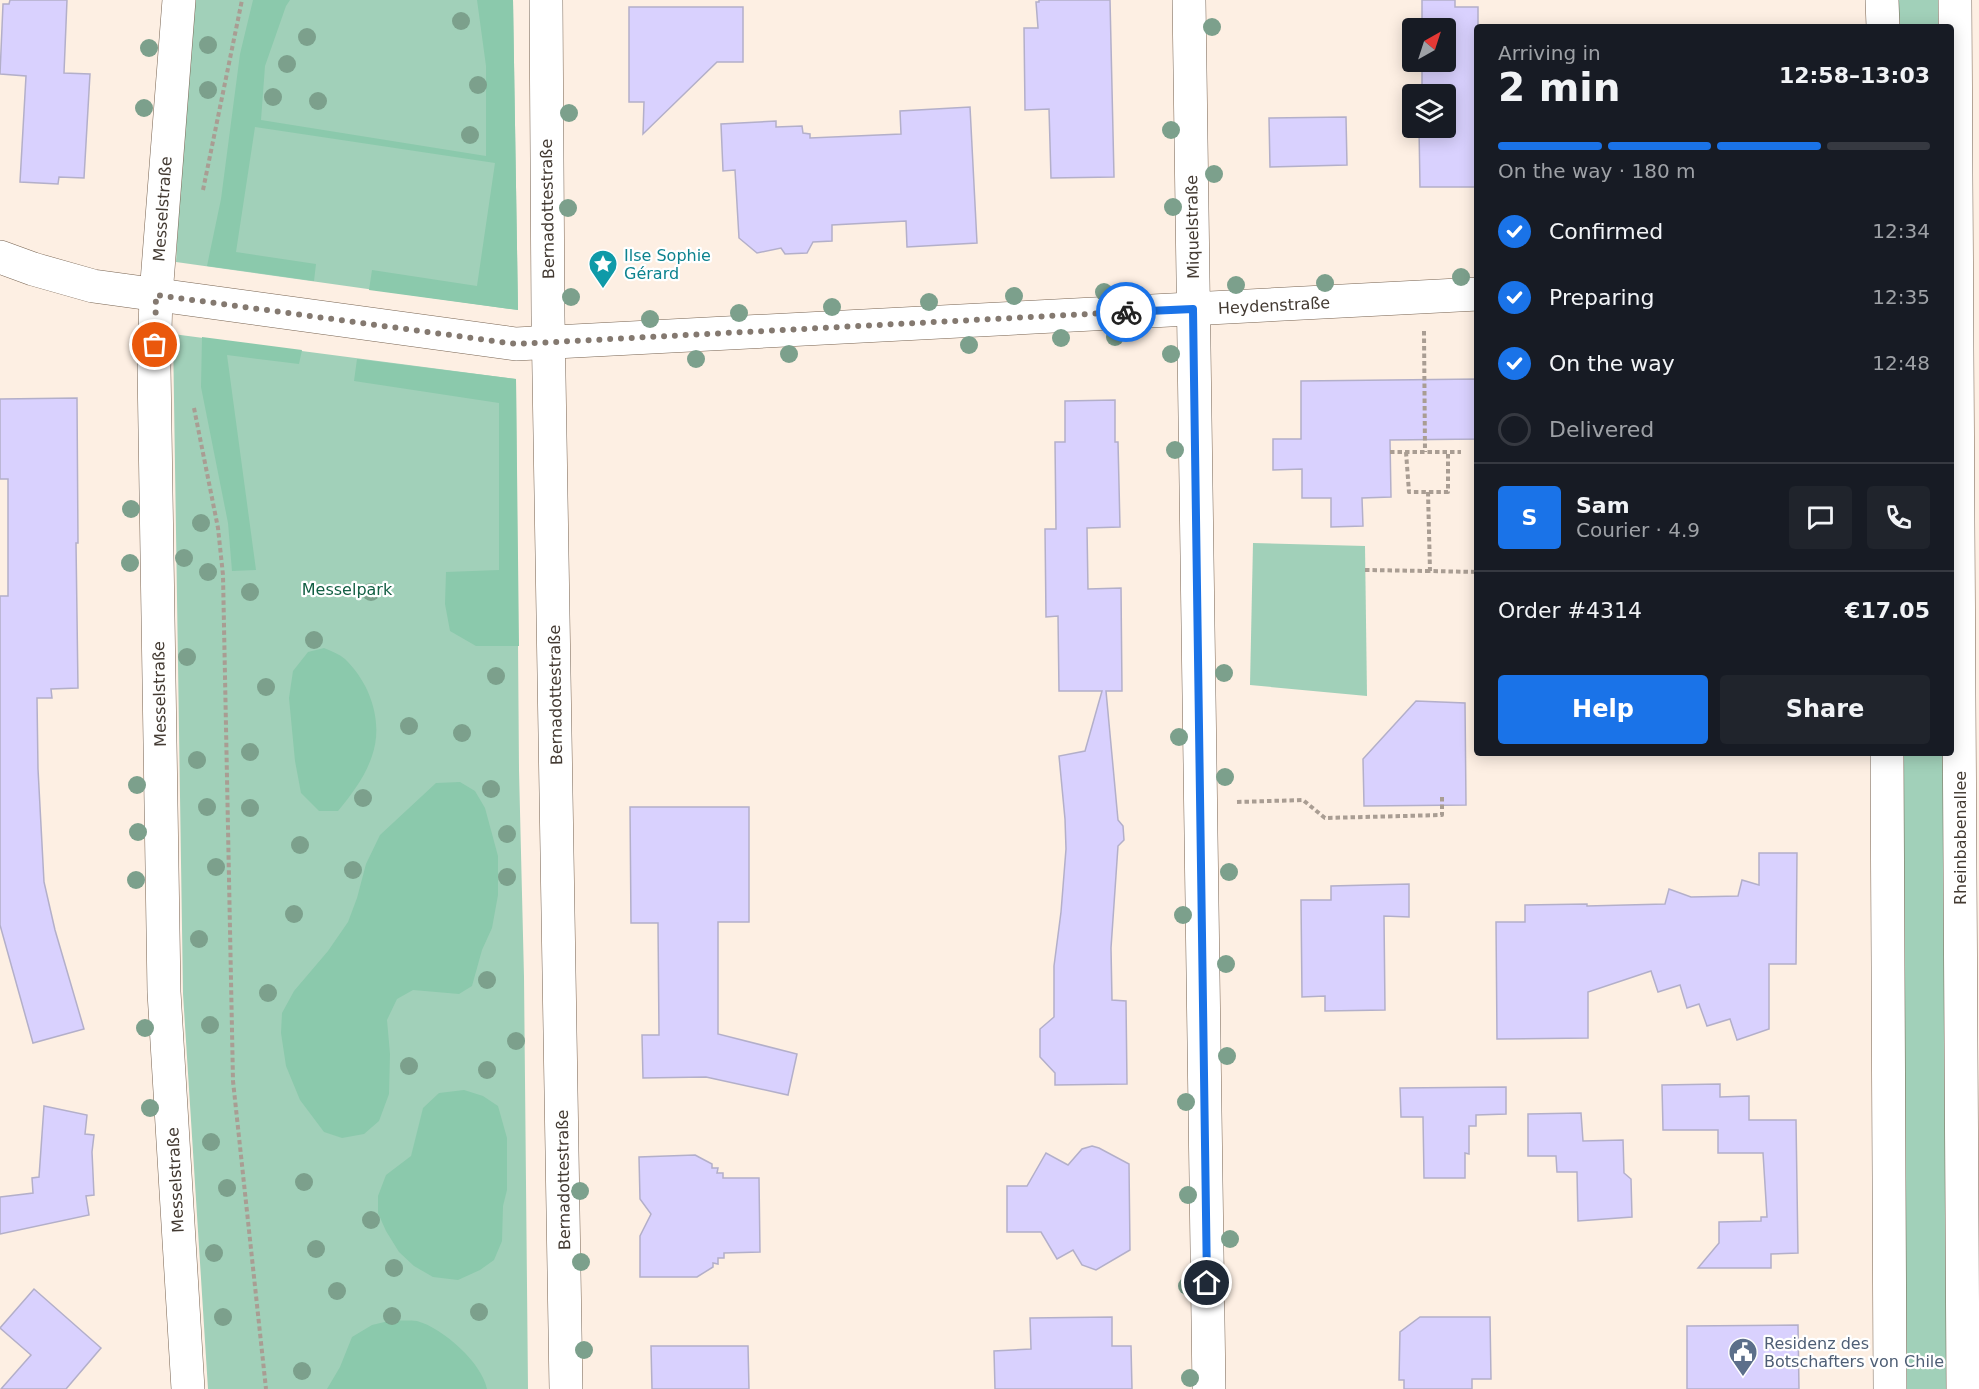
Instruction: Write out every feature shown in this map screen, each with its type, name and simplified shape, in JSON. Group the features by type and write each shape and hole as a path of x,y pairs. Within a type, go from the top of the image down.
{"street":[{"name":"Messelstraße","path":"179,0 156,295 154,367 164,992 188,1389"},
{"name":"Bernadottestraße","path":"546,0 549,342 566,1389"},
{"name":"Miquelstraße","path":"1189,0 1209,1389"},
{"path":"1882,0 1883,24"},
{"name":"Rheinbabenallee","path":"1955,0 1962,268 1963,1389"},
{"name":"Heydenstraße","path":"0,257 93,286 516,344 1474,294"},
{"path":"1887,756 1890,1389"}],"path":[{"path":"202,196 242,0"},
{"path":"1424,325 1425,452"},
{"path":"192,402 218,528 223,575 233,1081 266,1389"},
{"path":"1390,452 1461,452"},
{"path":"1406,452 1409,492 1448,492 1448,452"},
{"path":"1428,492 1430,571"},
{"path":"1365,570 1474,572"},
{"path":"1227,802 1303,800 1324,818 1442,815 1442,796"}],"green space":[{"path":"192,0 513,0 518,310 176,262"},
{"path":"253,0 290,0 265,66 261,120 486,156 486,66 477,0 513,0 518,310 369,290 372,270 477,286 495,163 255,127 236,252 316,264 314,281 207,266 221,199 240,54"},
{"path":"1897,0 1940,0 1941,24 1897,24"},
{"name":"Messelpark","path":"173,334 516,379 528,1389 208,1389 183,994"},
{"path":"202,337 302,350 299,364 227,355 256,570 232,571 228,523 201,387"},
{"path":"357,359 516,379 519,646 476,646 450,631 445,604 446,572 499,570 499,403 354,381"},
{"path":"1253,543 1365,546 1367,696 1250,685"},
{"path":"324,648 343,657 354,669 368,691 375,717 375,743 369,764 358,785 338,811 319,811 301,793 295,761 289,698 293,671 308,652"},
{"path":"1902,756 1945,756 1949,1389 1906,1389"},
{"path":"460,782 475,791 485,808 498,856 498,895 492,928 482,950 472,986 459,994 413,990 397,999 387,1020 390,1054 389,1094 379,1121 364,1134 342,1138 324,1132 300,1100 286,1066 281,1033 282,1013 294,991 328,951 348,922 366,864 380,835 436,783"},
{"path":"464,1090 483,1096 498,1106 507,1138 507,1190 503,1206 502,1241 494,1260 480,1270 458,1280 433,1277 414,1266 399,1252 378,1213 378,1196 386,1175 411,1156 423,1108 439,1093"},
{"path":"393,1320 417,1321 449,1339 478,1368 487,1389 327,1389 340,1367 352,1337 372,1325"}],"building":[{"path":"10,0 67,0 64,73 90,74 84,178 59,177 58,184 20,182 26,76 0,74 3,4 9,4"},
{"path":"1039,0 1110,0 1114,177 1051,178 1049,109 1025,110 1024,28 1038,28 1036,2"},
{"path":"1422,0 1455,0 1455,7 1478,7 1478,24 1474,24 1474,187 1420,187 1419,138 1456,138 1456,84 1422,84 1422,72 1456,72 1456,18 1422,18"},
{"path":"629,7 743,7 743,62 717,62 643,134 644,102 629,102"},
{"path":"970,107 977,243 907,247 906,221 832,225 832,241 813,242 807,253 785,254 781,248 757,253 739,238 735,170 723,171 721,124 776,121 776,127 802,126 803,133 810,134 810,138 901,134 900,111"},
{"path":"1346,117 1347,165 1270,167 1269,118"},
{"path":"1474,379 1474,439 1390,440 1391,497 1362,498 1363,526 1331,527 1331,498 1302,498 1302,469 1273,470 1273,439 1301,439 1301,381"},
{"path":"77,398 78,688 51,689 52,698 37,698 44,882 55,930 84,1029 33,1043 0,925 0,596 8,596 8,479 0,479 0,399"},
{"path":"1115,400 1120,527 1087,528 1088,589 1121,588 1122,691 1106,691 1118,820 1123,826 1124,840 1118,846 1111,948 1112,1000 1126,1001 1127,1084 1055,1085 1055,1073 1040,1057 1040,1029 1054,1017 1054,966 1066,849 1059,756 1085,751 1102,691 1059,691 1058,616 1046,617 1045,529 1056,529 1055,442 1065,442 1065,401"},
{"path":"1416,701 1465,703 1466,805 1364,806 1363,759"},
{"path":"630,807 749,807 749,922 718,922 718,1034 797,1054 788,1095 706,1077 643,1078 642,1035 659,1035 658,923 631,923"},
{"path":"1759,853 1797,853 1796,964 1769,964 1769,1029 1737,1040 1730,1019 1707,1026 1699,1004 1687,1008 1680,985 1658,992 1651,971 1588,992 1588,1038 1497,1039 1496,922 1525,922 1525,905 1665,904 1669,889 1691,897 1738,896 1742,880 1759,885"},
{"path":"1409,884 1409,917 1384,916 1385,1010 1325,1011 1325,996 1302,997 1301,900 1331,900 1331,886"},
{"path":"1720,1084 1720,1097 1749,1096 1749,1120 1796,1120 1798,1253 1771,1254 1771,1268 1698,1268 1719,1243 1719,1222 1761,1221 1761,1217 1767,1217 1763,1153 1718,1153 1718,1130 1663,1130 1662,1085"},
{"path":"1506,1087 1506,1114 1476,1115 1476,1126 1469,1126 1469,1154 1465,1153 1465,1178 1424,1178 1423,1117 1401,1117 1400,1088"},
{"path":"44,1106 87,1115 85,1134 94,1135 92,1152 94,1195 86,1196 89,1215 0,1234 0,1197 33,1193 32,1178 39,1177"},
{"path":"1581,1113 1583,1141 1623,1140 1624,1173 1631,1179 1632,1217 1578,1221 1577,1172 1557,1172 1556,1156 1528,1156 1528,1114"},
{"path":"1092,1146 1129,1164 1130,1250 1096,1270 1082,1265 1073,1250 1057,1259 1041,1232 1007,1232 1007,1186 1027,1186 1046,1153 1068,1165 1082,1149"},
{"path":"695,1155 712,1164 712,1168 718,1168 717,1173 723,1173 723,1178 759,1178 760,1252 724,1253 724,1258 718,1258 718,1264 713,1263 713,1267 697,1277 640,1277 640,1236 651,1214 640,1199 639,1157"},
{"path":"34,1289 101,1348 66,1389 1,1389 31,1355 0,1328"},
{"path":"1112,1317 1112,1346 1131,1346 1132,1389 995,1389 994,1351 1031,1349 1030,1318"},
{"path":"1420,1317 1490,1317 1491,1379 1472,1379 1472,1389 1404,1389 1404,1380 1399,1380 1400,1332"},
{"path":"1798,1325 1799,1389 1687,1389 1687,1326"},
{"path":"651,1346 748,1346 749,1389 652,1389"}],"way so far":[{"path":"155,345 156,295 516,344 1126,312"}],"place":[{"name":"Ilse Sophie Gérard","path":"603,290"},
{"name":"Residenz des Botschafters von Chile","path":"1743,1378"}],"route":[{"path":"1126,312 1193,309 1207,1283"}]}
